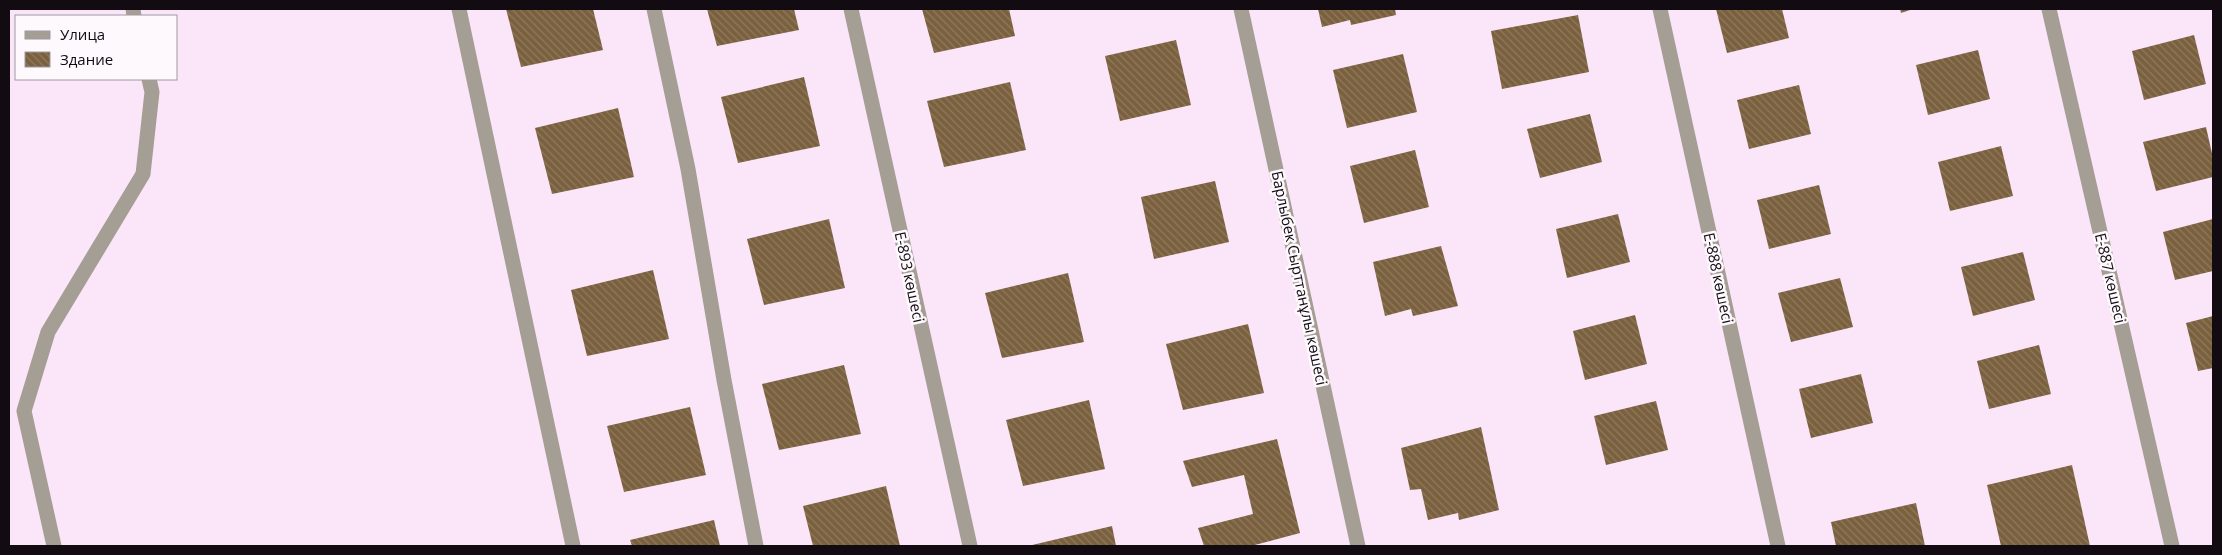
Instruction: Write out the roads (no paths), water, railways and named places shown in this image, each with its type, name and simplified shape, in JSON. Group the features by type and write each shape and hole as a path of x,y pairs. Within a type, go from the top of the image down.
{"street":[{"path":"458,9 573,546"},
{"path":"654,9 688,169 724,380 756,546"},
{"name":"Е-893 көшесі","path":"851,9 970,546"},
{"name":"Барлыбек Сырттанұлы көшесі","path":"1241,9 1358,546"},
{"name":"Е-888 көшесі","path":"1660,9 1778,546"},
{"name":"Е-887 көшесі","path":"2049,9 2172,546"},
{"path":"54,546 24,410 48,332 143,174 152,92 149,80"}]}
